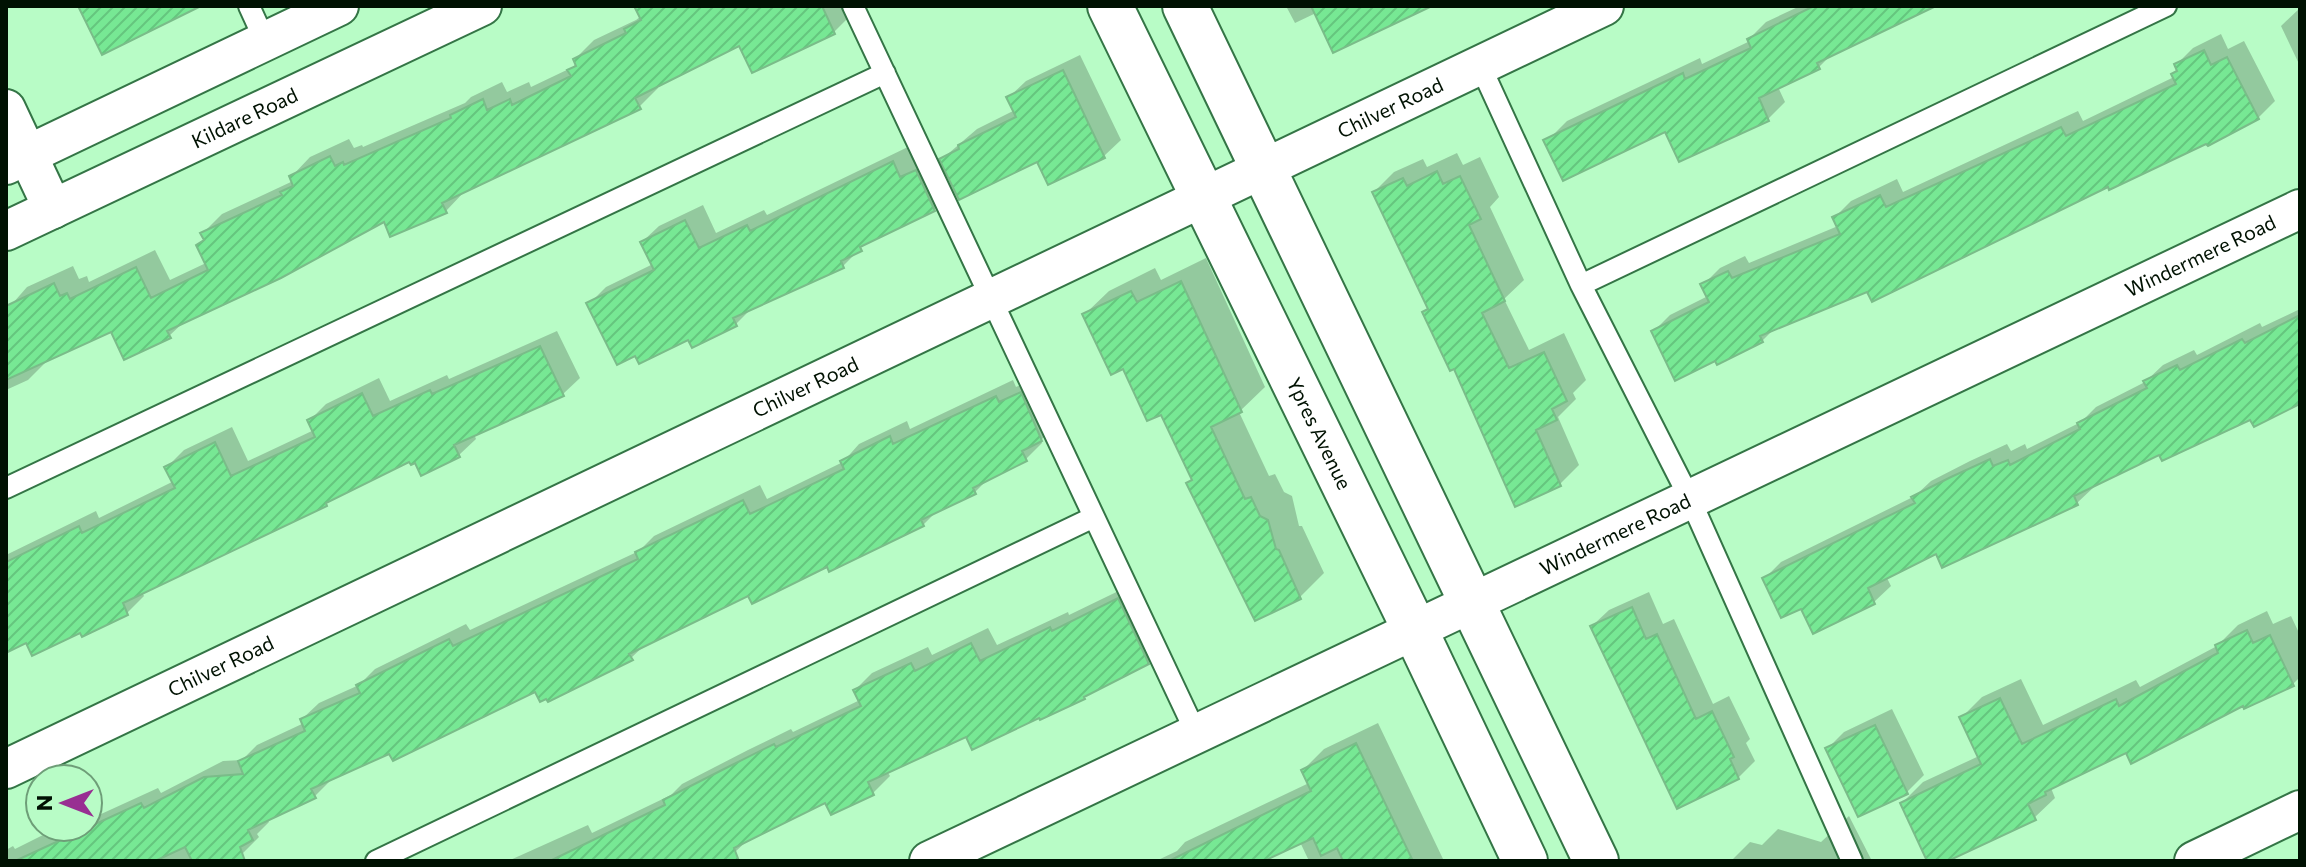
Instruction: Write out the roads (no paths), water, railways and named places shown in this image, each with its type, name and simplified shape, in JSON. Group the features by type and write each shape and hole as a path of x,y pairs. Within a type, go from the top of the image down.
{"main road":[{"name":"Ypres Avenue","path":"1110,6 1525,861"},
{"path":"1185,6 1596,861"}],"street":[{"path":"17,160 339,6"},
{"name":"Kildare Road","path":"6,231 482,6"},
{"name":"Chilver Road","path":"6,769 1604,6"},
{"path":"6,109 17,160 53,209"},
{"name":"Windermere Road","path":"929,861 2300,209"},
{"path":"2194,861 2300,810"}],"lane":[{"path":"249,6 265,41"},
{"path":"853,6 1196,733"},
{"path":"1581,285 2166,6"},
{"path":"1480,65 1581,285 1690,499 1852,861"},
{"path":"6,488 885,73"},
{"path":"376,861 1094,517"}]}
